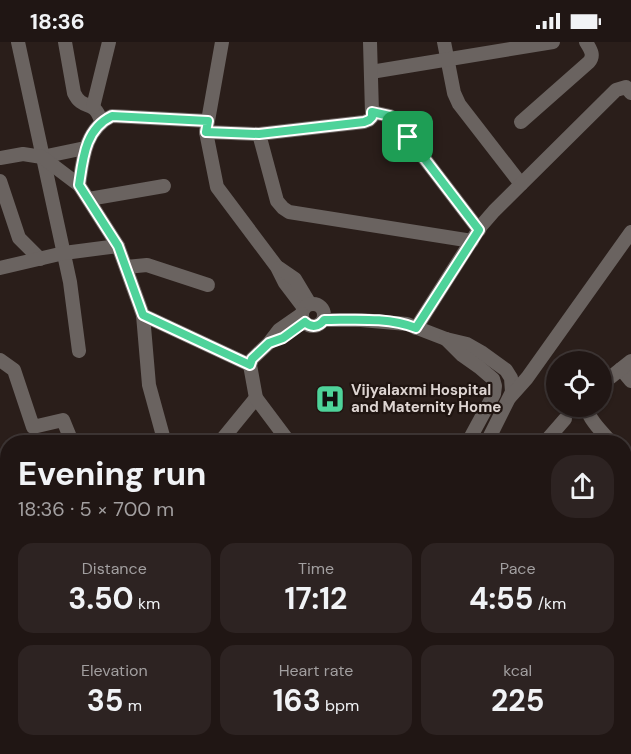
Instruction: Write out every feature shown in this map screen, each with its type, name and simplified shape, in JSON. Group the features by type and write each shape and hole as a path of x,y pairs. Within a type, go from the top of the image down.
{"street":[{"path":"18,42 70,282 80,351"},
{"path":"65,42 77,100 93,106 101,122"},
{"path":"93,106 109,42"},
{"path":"214,42 218,59"},
{"path":"222,42 207,127 217,187 277,267 305,312 308,325 315,326 322,323 325,312 318,304 305,312 279,330 252,359 250,365 256,398 284,435"},
{"path":"79,185 85,148 101,122 112,116 259,134 369,120 372,117 370,42"},
{"path":"444,42 454,93 459,104 521,184"},
{"path":"371,72 553,42"},
{"path":"521,122 590,62 593,55 586,42"},
{"path":"416,328 487,219 616,90 626,87 631,93"},
{"path":"372,112 390,116 408,137 475,235"},
{"path":"259,134 277,201 290,212 475,235"},
{"path":"0,158 23,154 42,157 85,148"},
{"path":"42,157 79,185 118,246 143,315 149,385 163,435"},
{"path":"0,182 19,238 40,259"},
{"path":"89,200 164,186"},
{"path":"510,397 527,378 631,232"},
{"path":"0,268 64,253 118,246"},
{"path":"126,267 153,267 208,285"},
{"path":"143,315 250,365"},
{"path":"324,320 387,321 407,324 446,339 467,344 481,352 506,370 513,385 510,397 491,435"},
{"path":"446,339 462,355 493,379 495,386 494,394 472,435"},
{"path":"0,360 14,370 33,427 63,420 69,435"},
{"path":"612,376 626,365 631,381"},
{"path":"226,435 256,398"},
{"path":"591,417 605,435"},
{"path":"551,435 565,419"}],"place":[{"name":"Vijyalaxmi Hospital and Maternity Home","path":"330,399"}],"route":[{"path":"372,112 390,116 408,137 479,230 416,328 387,321 324,320 315,326 305,322 283,338 269,343 252,359 250,365 143,315 118,246 79,185 85,148 101,122 112,116 208,121 206,132 259,134 364,122 372,117 372,112"}]}
